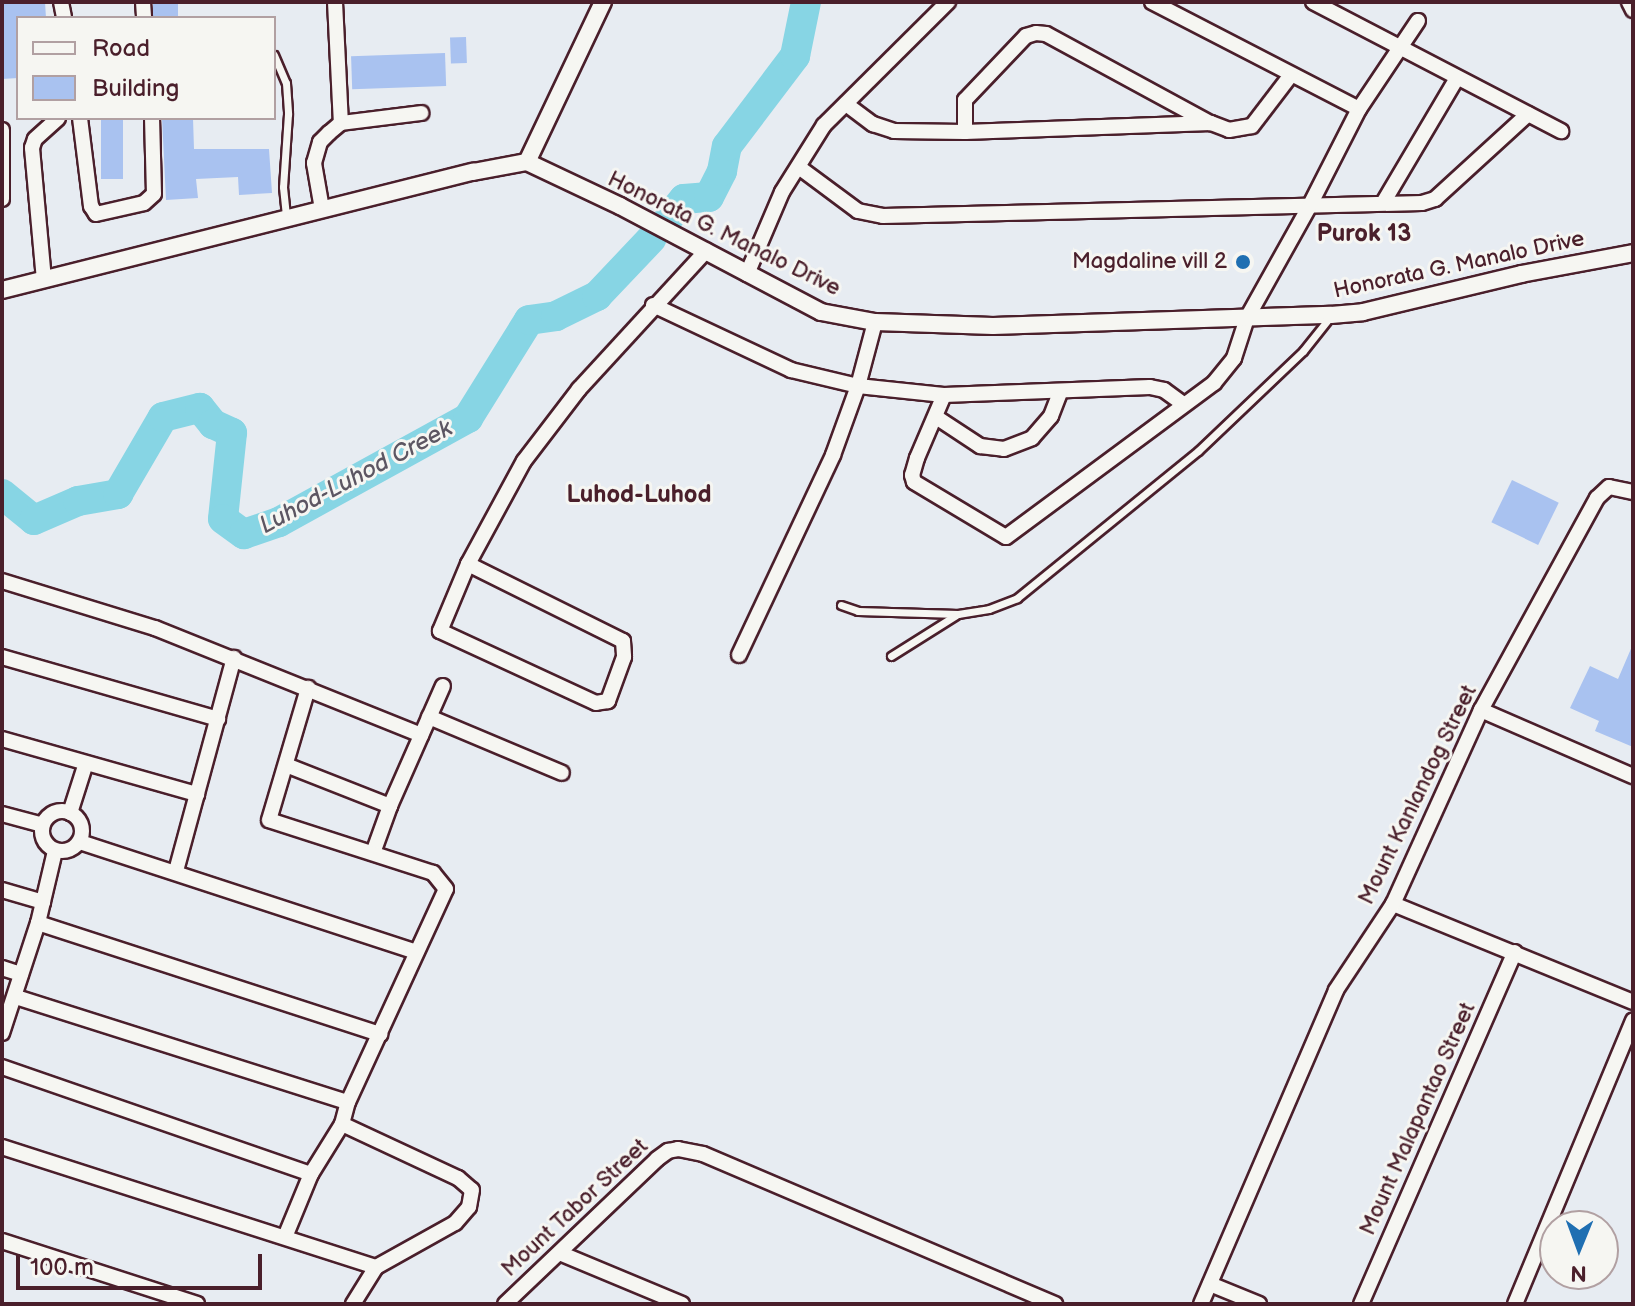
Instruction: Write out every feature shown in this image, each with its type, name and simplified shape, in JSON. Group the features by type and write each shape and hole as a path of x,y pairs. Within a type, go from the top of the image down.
{"street":[{"path":"335,2 341,123"},
{"path":"2,290 322,209 527,162 603,2"},
{"path":"747,274 782,192 800,168 824,125 948,2"},
{"path":"1152,2 1359,109"},
{"path":"1313,2 1561,131"},
{"path":"1629,2 1633,10"},
{"path":"944,395 914,467 914,482 1006,537 1214,383 1234,358 1247,318 1359,109 1418,21"},
{"path":"965,132 965,100 1026,36 1036,33 1046,34 1229,130 1252,126 1291,75"},
{"path":"1383,203 1457,78"},
{"path":"846,104 883,128 965,132 1211,123"},
{"path":"322,209 314,163 320,142 341,123 421,113"},
{"path":"800,168 858,211 883,216 1431,202 1528,114"},
{"path":"44,280 32,148 35,139 56,120"},
{"path":"80,120 96,214 144,203 154,194 152,120"},
{"path":"2,130 2,199"},
{"name":"Honorata G. Manalo Drive","path":"527,162 821,312 875,322 993,326 1331,315 1363,312 1521,274 1633,253"},
{"path":"468,564 623,641 624,657 608,701 596,703 440,631 468,564 524,461 579,389 653,305 706,251"},
{"path":"653,305 791,370 858,386 944,395 1060,393 1150,387 1164,390 1183,404"},
{"path":"739,655 833,455 858,386 875,322"},
{"path":"936,417 980,446 1004,449 1032,438 1051,416 1060,393"},
{"name":"Mount Kanlandog Street","path":"1201,1304 1336,990 1393,904 1481,710 1597,498 1609,487 1633,492"},
{"path":"2,581 155,628 421,735"},
{"path":"2,657 218,719"},
{"path":"176,871 234,658"},
{"path":"373,853 390,806 443,686"},
{"path":"285,1237 311,1174 342,1124 348,1102 446,889 433,873 269,820 308,688"},
{"path":"1481,710 1633,776"},
{"path":"429,717 562,773"},
{"path":"2,739 197,794"},
{"path":"70,813 86,763"},
{"path":"286,765 390,806"},
{"path":"54,813 70,813 82,825 80,842 69,851 55,851 42,835 43,825 54,813"},
{"path":"2,814 43,825"},
{"path":"80,842 417,952"},
{"path":"2,1033 38,923 55,851"},
{"path":"2,890 43,902"},
{"path":"1393,904 1633,1002"},
{"path":"38,923 380,1034"},
{"name":"Mount Malapantao Street","path":"1361,1304 1515,952"},
{"path":"2,968 21,974"},
{"path":"16,997 348,1102"},
{"path":"1515,1304 1633,1021"},
{"path":"2,1067 311,1174"},
{"path":"342,1124 458,1178 472,1190 469,1207 455,1223 376,1267 353,1304"},
{"path":"2,1147 376,1267"},
{"name":"Mount Tabor Street","path":"505,1304 562,1254 657,1159 668,1151 678,1149 703,1154 1055,1304"},
{"path":"2,1241 197,1304"},
{"path":"562,1254 682,1304"},
{"path":"1210,1284 1259,1304"}],"lane":[{"path":"276,60 286,83 287,98 283,187 286,218"},
{"path":"841,605 858,611 958,614 1017,598 1198,451 1303,351 1331,315"},
{"path":"891,656 958,614"}],"building":[{"path":"2,2 45,2 46,16 16,16 16,78 2,79"},
{"path":"153,2 178,2 178,16 153,16"},
{"path":"466,37 467,63 451,64 450,38"},
{"path":"445,53 446,86 352,89 351,56"},
{"path":"101,120 123,120 123,179 101,179"},
{"path":"162,120 193,120 194,149 269,149 272,193 239,195 238,177 196,179 198,198 166,200"},
{"path":"1512,480 1559,503 1538,545 1491,522"},
{"path":"1633,644 1633,747 1595,731 1599,721 1570,708 1590,666 1618,679"}],"waterway":[{"name":"Luhod-Luhod Creek","path":"670,216 684,199 709,197 722,171 727,146 795,56 806,2"},
{"name":"Luhod-Luhod Creek","path":"2,494 34,520 78,501 118,494 163,417 200,408 213,424 232,433 223,519 244,534 279,522 468,418 529,320 556,316 597,296 651,239"}],"place":[{"name":"Magdaline vill 2","path":"1243,262"}],"district":[{"name":"Purok 13","path":"1364,234"},
{"name":"Luhod-Luhod","path":"639,495"}]}
